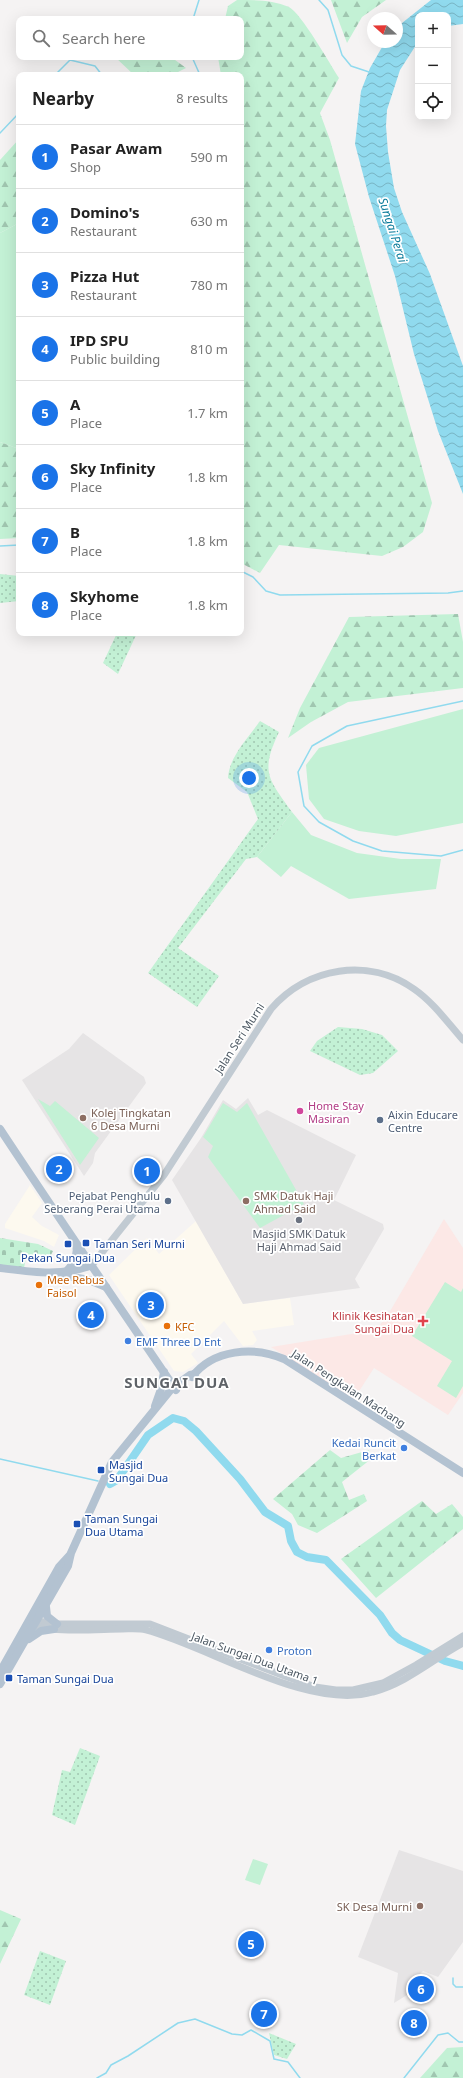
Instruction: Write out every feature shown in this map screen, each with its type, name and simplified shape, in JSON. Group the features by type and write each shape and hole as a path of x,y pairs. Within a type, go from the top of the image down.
{"main road":[{"path":"0,1129 75,1244 92,1265 164,1372 173,1391 154,1409 112,1462 72,1553 68,1566 46,1607 33,1622 0,1672"},
{"path":"65,1273 71,1267 75,1258 77,1252 75,1244"},
{"path":"56,1274 65,1273 92,1265"},
{"path":"0,1268 56,1274 89,1280 107,1287"},
{"name":"Jalan Pengkalan Machang","path":"173,1391 194,1374 218,1358 238,1352 262,1352 275,1355 463,1473"},
{"path":"164,1372 175,1377 186,1378"},
{"path":"154,1409 161,1389 164,1372"},
{"name":"Jalan Pengkalan Machang","path":"173,1391 186,1378 194,1374"},
{"path":"0,1684 24,1644 59,1567 72,1553"},
{"path":"24,1644 41,1631 55,1626 47,1616 46,1607"}],"street":[{"name":"Jalan Seri Murni","path":"92,1265 164,1175 271,1008 296,986 308,980 332,972 366,970 386,975 406,984 424,997 463,1040"},
{"name":"Jalan Sungai Dua Utama 1","path":"33,1622 55,1626 150,1624 282,1675 328,1689 353,1690 371,1687 417,1668 450,1648 463,1643"},
{"name":"Jalan Sungai Dua Utama 1","path":"450,1648 463,1636"}],"shaded area":[{"name":"Kolej Tingkatan 6 Desa Murni","path":"83,1033 144,1077 146,1083 95,1153 93,1163 84,1176 22,1080 69,1049"},
{"name":"SMK Datuk Haji Ahmad Said","path":"248,1098 258,1115 267,1110 356,1155 334,1200 383,1224 384,1229 355,1279 360,1288 243,1304 172,1180 201,1138 223,1100 236,1109"},
{"path":"30,1185 42,1203 32,1217 42,1226 59,1235 54,1247 44,1241 5,1228 5,1224"},
{"name":"Klinik Kesihatan Sungai Dua","path":"444,1219 463,1248 463,1393 448,1415 374,1368 354,1399 271,1347 376,1330 389,1313"},
{"path":"196,1221 243,1304 290,1298 294,1325 252,1331 257,1340 253,1345 243,1346 224,1321 191,1354 198,1363 183,1372 174,1371 109,1275 147,1238 159,1254"},
{"name":"SK Desa Murni","path":"399,1850 463,1871 463,1942 438,1977 423,1971 411,1982 407,1995 394,2003 398,1973 358,1957"}],"green space":[{"path":"237,0 257,0 289,7 308,28 339,78 320,113 330,140 432,503 423,532 403,547 382,556 279,545 260,573 244,565 244,72 220,72 218,60 244,60 244,16 226,16 228,6"},
{"path":"331,0 386,0 362,17 347,43"},
{"path":"118,60 175,60 186,68 178,72 131,72"},
{"path":"16,142 16,225 0,233 0,160"},
{"path":"16,225 16,448 0,442 0,233"},
{"path":"0,442 16,448 16,538 0,539"},
{"path":"0,574 16,576 16,601 0,603"},
{"path":"458,614 463,642 463,688 348,702 311,722 288,738 300,708 349,617"},
{"path":"116,636 136,636 118,674 103,663"},
{"path":"463,709 463,823 396,836 359,831 324,819 309,799 306,765 319,748"},
{"path":"260,721 279,732 270,757 268,766 269,774 277,791 292,812 257,857 246,859 178,948 219,976 197,1007 148,973 258,819 247,792 228,778 229,770 235,755"},
{"path":"292,812 311,835 357,853 401,859 441,859 436,889 349,899 291,866 281,877 257,857"},
{"path":"338,1027 362,1029 382,1035 398,1051 373,1073 360,1075 310,1051 317,1041"},
{"path":"38,1099 50,1106 55,1101 99,1138 80,1165"},
{"path":"223,1103 237,1112 247,1103 304,1204 260,1228 208,1157 213,1146 203,1137"},
{"path":"0,1238 38,1244 53,1251 48,1261 26,1258 24,1268 0,1265"},
{"path":"445,1282 461,1292 463,1288 463,1386 456,1398 437,1386 452,1361 412,1336"},
{"path":"330,1450 341,1458 369,1450 371,1459 342,1482 349,1500 364,1494 367,1501 317,1533 298,1525 292,1514 273,1499"},
{"path":"422,1501 436,1514 452,1504 463,1517 463,1529 376,1598 341,1559"},
{"path":"80,1748 100,1756 75,1825 52,1815 62,1770 70,1772"},
{"path":"253,1859 268,1864 260,1885 245,1880"},
{"path":"0,1910 21,1919 0,1964"},
{"path":"40,1951 66,1961 50,2005 24,1995"},
{"path":"269,2033 296,2044 287,2059 274,2055"},
{"path":"463,2047 463,2078 420,2078 447,2048"}],"water":[{"path":"431,0 463,0 463,24 451,26 451,12 416,12"},
{"name":"Sungai Perai","path":"415,13 415,47 400,70 387,110 386,126 388,152 394,188 402,212 430,274 463,366 463,494 438,431 414,354 395,276 369,197 355,144 361,91 370,68 382,48 403,48 403,22"}],"waterway":[{"path":"194,16 199,0"},
{"path":"319,0 328,10 342,55 351,66 369,72"},
{"path":"58,72 70,60"},
{"path":"70,60 95,66 100,72"},
{"path":"193,60 199,72"},
{"path":"0,133 16,116"},
{"path":"0,546 16,545"},
{"path":"244,572 253,577 266,591 280,595 448,593 463,591"},
{"path":"463,701 347,726 312,746 298,772 304,806 319,822 353,841 382,851 441,856 463,850"},
{"path":"110,1484 117,1480 148,1435 173,1418 184,1421 196,1431 240,1479 265,1512 288,1526 291,1541 297,1552 307,1557 326,1560 380,1615 392,1633 400,1640 445,1661 463,1666"},
{"path":"0,1459 98,1481"},
{"path":"453,1978 453,1984 456,1987 463,1987"},
{"path":"97,2078 106,2073 111,2065 128,2056 178,2023 195,2019 232,2034 242,2035 251,2030 270,2041 274,2059 288,2062 300,2078"},
{"path":"404,2078 438,2035 448,2033 459,2042 463,2042"}],"place":[{"name":"Home Stay Masiran","path":"300,1111"},
{"name":"Kolej Tingkatan 6 Desa Murni","path":"83,1118"},
{"name":"Aixin Educare Centre","path":"380,1120"},
{"name":"Domino's","path":"59,1169"},
{"name":"Pasar Awam","path":"147,1171"},
{"name":"Pejabat Penghulu Seberang Perai Utama","path":"168,1201"},
{"name":"SMK Datuk Haji Ahmad Said","path":"246,1201"},
{"name":"Masjid SMK Datuk Haji Ahmad Said","path":"299,1220"},
{"name":"Taman Seri Murni","path":"86,1243"},
{"name":"Pekan Sungai Dua","path":"68,1244"},
{"name":"Mee Rebus Faisol","path":"39,1285"},
{"name":"Pizza Hut","path":"151,1305"},
{"name":"IPD SPU","path":"91,1315"},
{"name":"Klinik Kesihatan Sungai Dua","path":"423,1321"},
{"name":"KFC","path":"167,1326"},
{"name":"EMF Three D Ent","path":"128,1341"},
{"name":"Kedai Runcit Berkat","path":"404,1448"},
{"name":"Masjid Sungai Dua","path":"101,1470"},
{"name":"Taman Sungai Dua Utama","path":"77,1524"},
{"name":"Proton","path":"269,1650"},
{"name":"Taman Sungai Dua","path":"9,1678"},
{"name":"SK Desa Murni","path":"420,1906"},
{"name":"A","path":"251,1944"},
{"name":"Sky Infinity","path":"421,1989"},
{"name":"B","path":"264,2014"},
{"name":"Skyhome","path":"414,2023"}],"district":[{"name":"SUNGAI DUA","path":"177,1382"}]}
